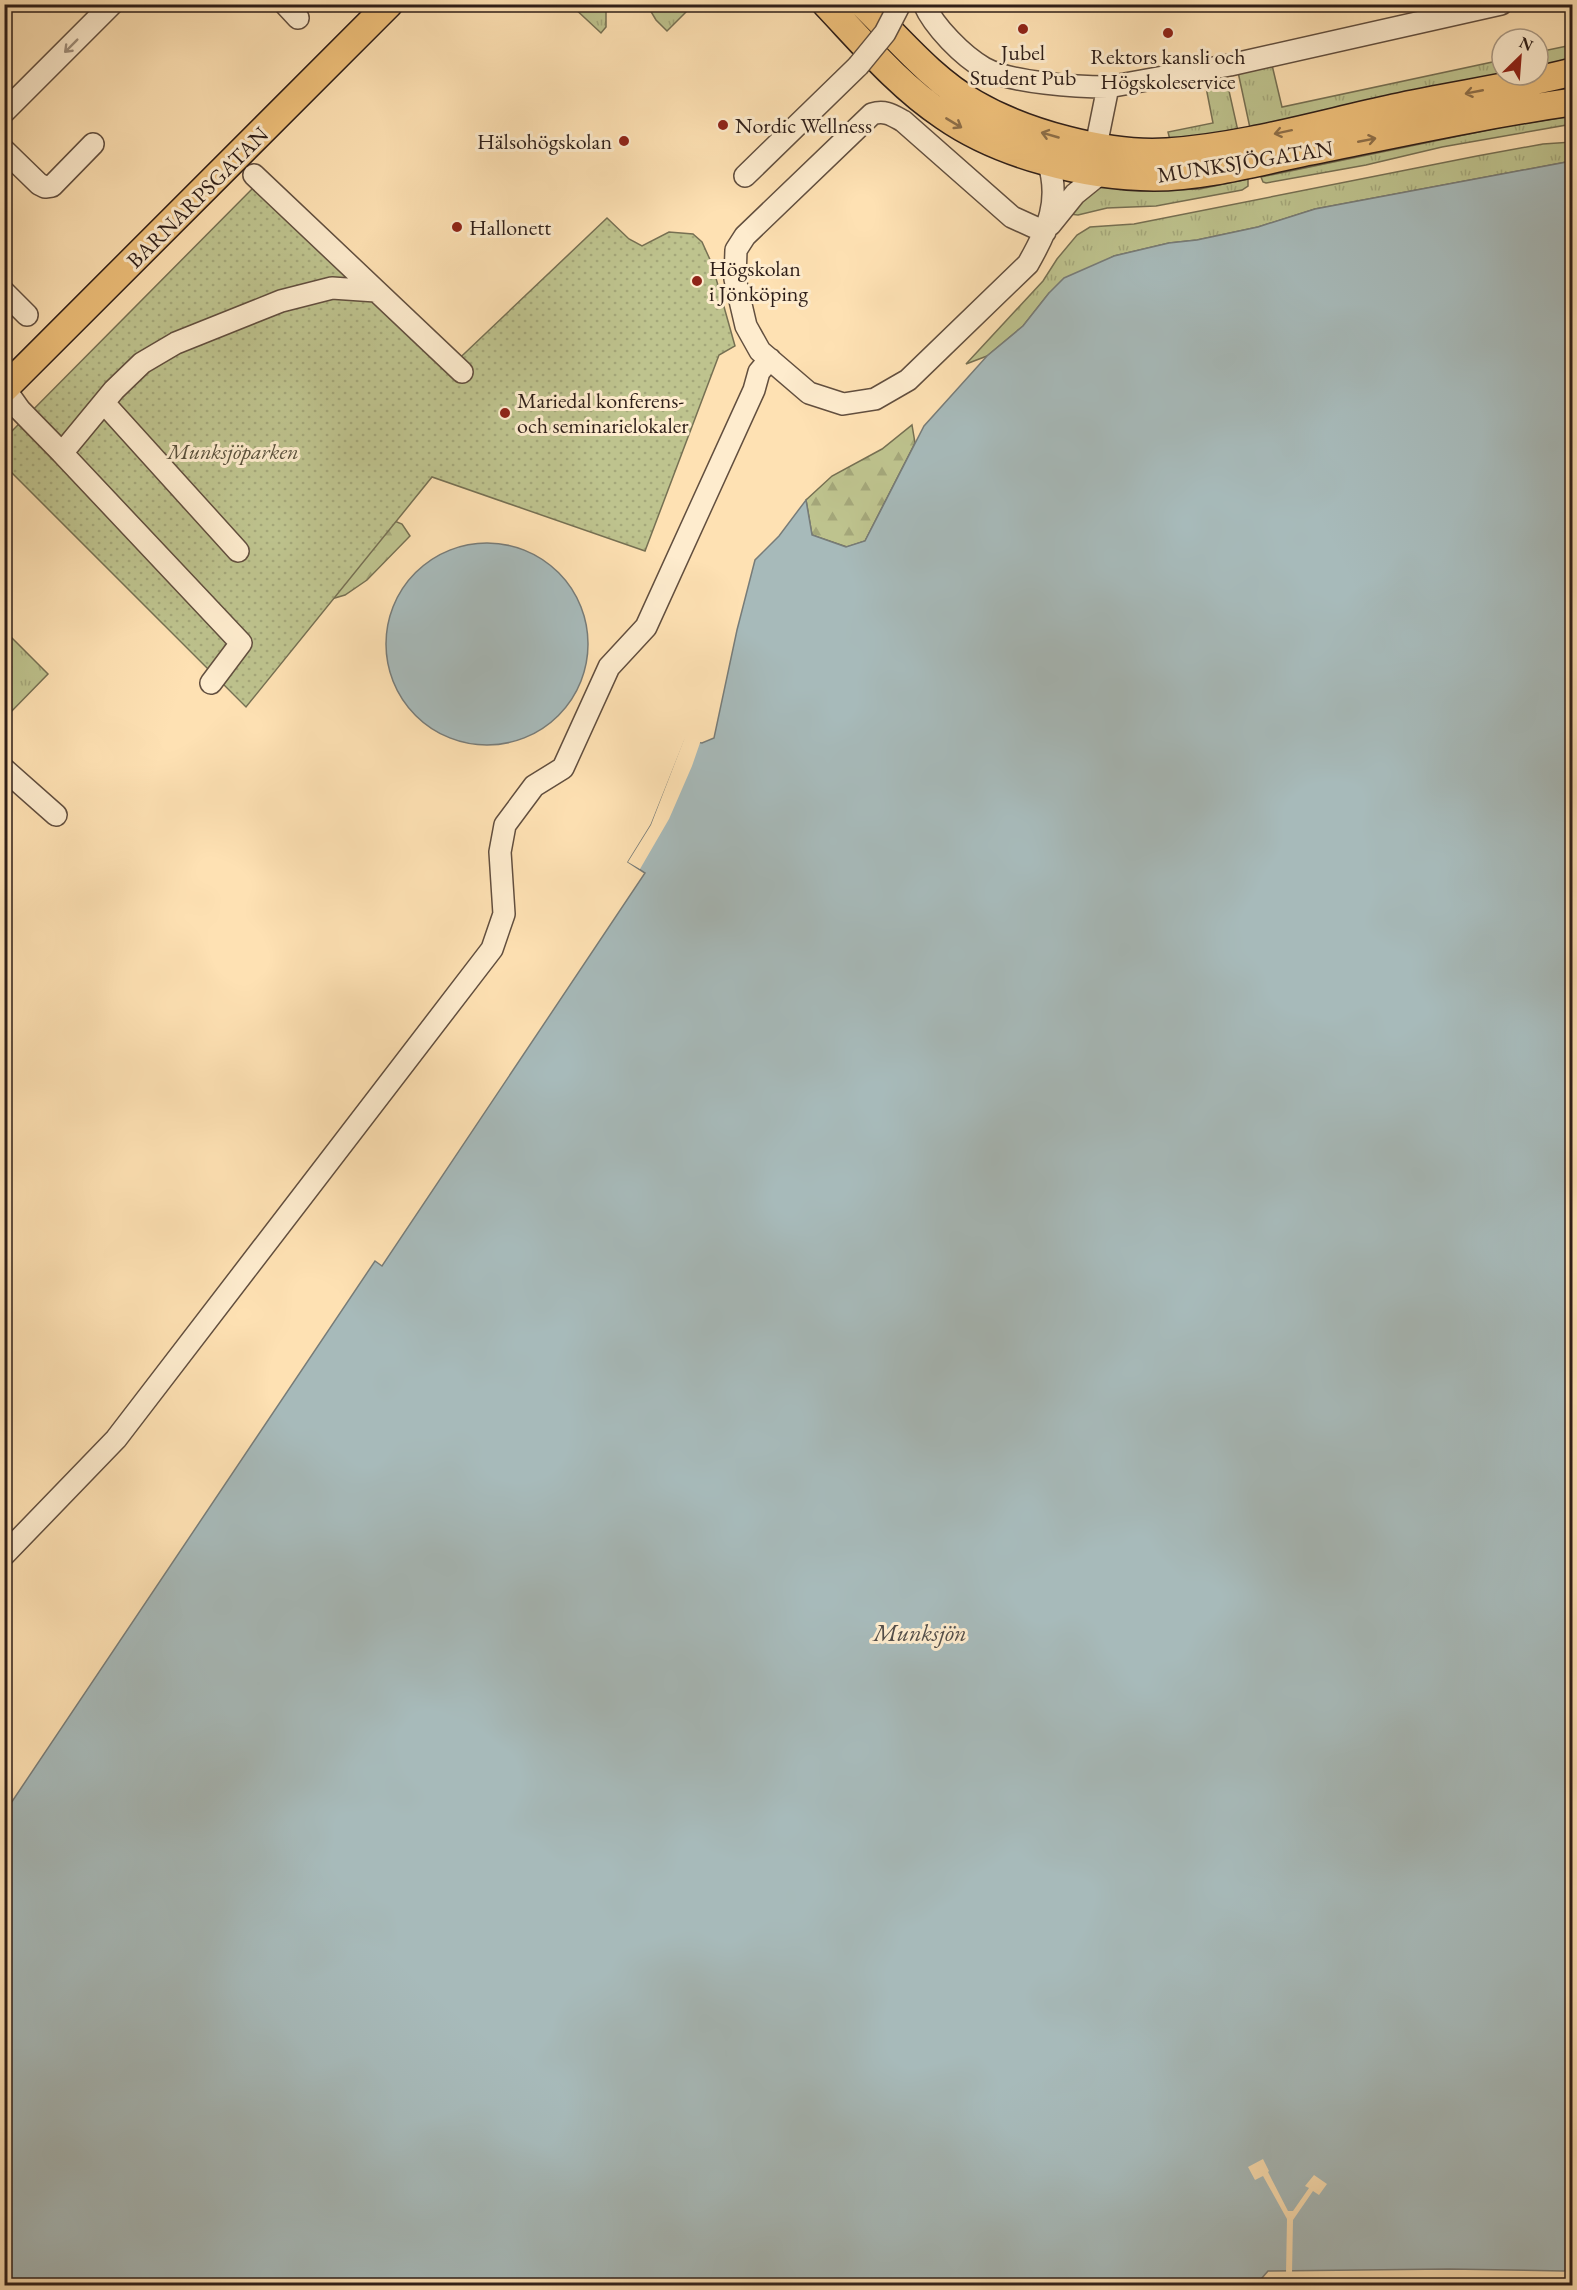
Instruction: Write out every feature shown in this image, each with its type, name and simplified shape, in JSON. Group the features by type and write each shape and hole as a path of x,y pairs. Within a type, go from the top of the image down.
{"main road":[{"name":"BARNARPSGATAN","path":"4,389 390,4"},
{"name":"MUNKSJÖGATAN","path":"825,4 878,59 943,116 987,141 1009,150 1101,172 1135,176 1174,176 1252,163 1491,115 1572,102"},
{"name":"MUNKSJÖGATAN","path":"863,4 927,67 969,101 1026,128 1096,146 1165,152 1206,147 1572,72"}],"street":[{"path":"4,112 112,4"},
{"path":"745,176 858,66 885,33 900,4"},
{"path":"924,4 959,49 985,69 1007,76 1071,86 1108,87 1230,66 1501,4"},
{"path":"1096,146 1108,87"},
{"path":"1046,230 1012,217 903,121 887,112 879,111 872,114 751,230 736,250 735,279 746,326 760,351 809,393 843,404 875,399 908,380 1028,264 1046,230 1075,194 1101,172"},
{"path":"4,150 45,187 52,186 93,144"},
{"path":"1046,230 1054,193 1048,161"},
{"path":"254,175 462,372"},
{"path":"62,453 104,403 142,363 176,343 281,301 332,288 376,291"},
{"path":"4,292 27,315"},
{"path":"4,1555 116,1438 492,949 504,914 500,852 505,825 534,786 564,768 609,667 646,627 754,390 759,372 770,359"},
{"path":"4,389 241,643 211,682"},
{"path":"104,403 238,552"},
{"path":"4,769 56,815"}],"green space":[{"path":"571,5 610,5 606,12 606,27 601,33"},
{"path":"647,5 693,5 667,31 656,20"},
{"path":"1572,45 1572,59 1550,64 1550,50"},
{"path":"1490,63 1490,78 1250,128 1238,72 1272,65 1282,107"},
{"path":"1225,73 1238,131 1170,140 1168,132 1213,123 1204,77"},
{"path":"1572,116 1572,124 1442,147 1366,165 1266,183 1261,177 1507,126"},
{"path":"1572,142 1572,161 1315,209 1258,227 1197,240 1169,243 1114,256 1049,293 1023,326 987,356 966,364 1043,281 1057,259 1077,235 1090,227 1134,224 1477,156 1543,144"},
{"path":"1248,179 1248,186 1242,190 1156,206 1107,208 1078,215 1069,214 1092,191 1101,187 1200,189"},
{"name":"Munksjöparken","path":"255,186 446,371 607,218 629,239 642,246 669,232 693,234 702,242 712,264 735,346 719,355 645,551 432,477 246,707 5,466 5,438"},
{"path":"912,425 915,443 865,541 847,547 812,535 806,500 832,476 882,449"},
{"path":"392,520 402,524 410,536 367,580 345,595 321,602"},
{"path":"4,630 48,674 5,718 4,718"}],"water":[{"name":"Munksjön","path":"1572,161 1572,2267 1564,2271 1449,2269 1268,2271 1255,2286 5,2286 5,1812 375,1261 382,1266 645,873 628,862 651,825 685,740 702,743 714,738 737,630 755,560 779,536 806,500 812,535 846,547 865,541 924,426 987,356 1023,326 1064,278 1114,256 1169,243 1197,240 1258,227 1315,209"},
{"path":"477,543 497,543 516,547 535,555 565,580 576,596 584,615 588,644 584,673 576,692 551,722 535,733 516,741 497,745 477,745 458,741 439,733 409,708 398,692 390,673 386,654 386,634 390,615 398,596 423,566 439,555 458,547"}],"pier":[{"path":"685,737 701,740 669,819 640,869 628,862 651,825"},
{"path":"1263,2159 1288,2211 1293,2211 1309,2188 1305,2186 1314,2175 1327,2184 1319,2195 1313,2191 1293,2220 1292,2274 1286,2274 1287,2219 1263,2176 1255,2180 1248,2167"}],"place":[{"name":"Jubel Student Pub","path":"1023,29"},
{"name":"Rektors kansli och Högskoleservice","path":"1168,33"},
{"name":"Nordic Wellness","path":"723,125"},
{"name":"Hälsohögskolan","path":"624,141"},
{"name":"Hallonett","path":"457,227"},
{"name":"Högskolan i Jönköping","path":"697,281"},
{"name":"Mariedal konferens- och seminarielokaler","path":"505,413"}]}
